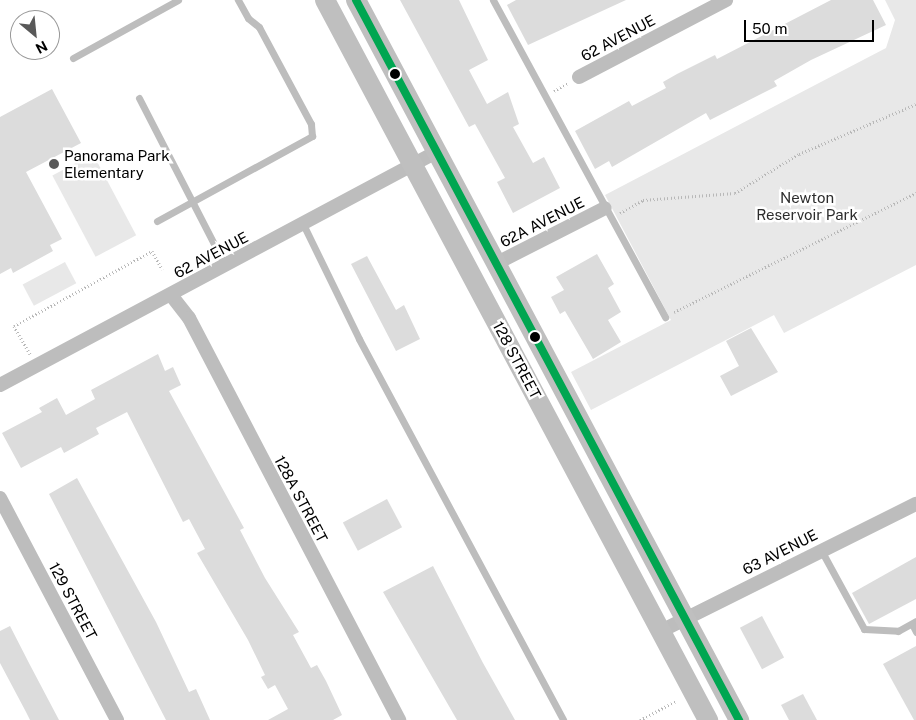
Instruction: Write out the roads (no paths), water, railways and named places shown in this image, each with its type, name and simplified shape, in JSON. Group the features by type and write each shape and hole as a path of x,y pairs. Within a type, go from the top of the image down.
{"main road":[{"name":"128 STREET","path":"325,0 708,720"},
{"name":"128 STREET","path":"356,0 739,720"}],"street":[{"name":"62 AVENUE","path":"579,76 726,0"},
{"name":"62 AVENUE","path":"0,385 437,152"},
{"name":"62A AVENUE","path":"495,264 608,213"},
{"name":"128A STREET","path":"171,295 189,318 399,720"},
{"name":"129 STREET","path":"0,498 118,720"},
{"name":"63 AVENUE","path":"661,631 821,549 916,504"}],"lane":[{"path":"73,58 178,0"},
{"path":"157,220 312,136 311,124 259,27 248,18 238,0"},
{"path":"493,0 665,317"},
{"path":"139,98 194,200 225,266"},
{"path":"304,224 359,339 563,720"},
{"path":"821,549 864,629 898,631 914,623 916,632"}],"place":[{"name":"Panorama Park Elementary","path":"54,164"}],"park label":[{"name":"Newton Reservoir Park","path":"807,206"}]}
